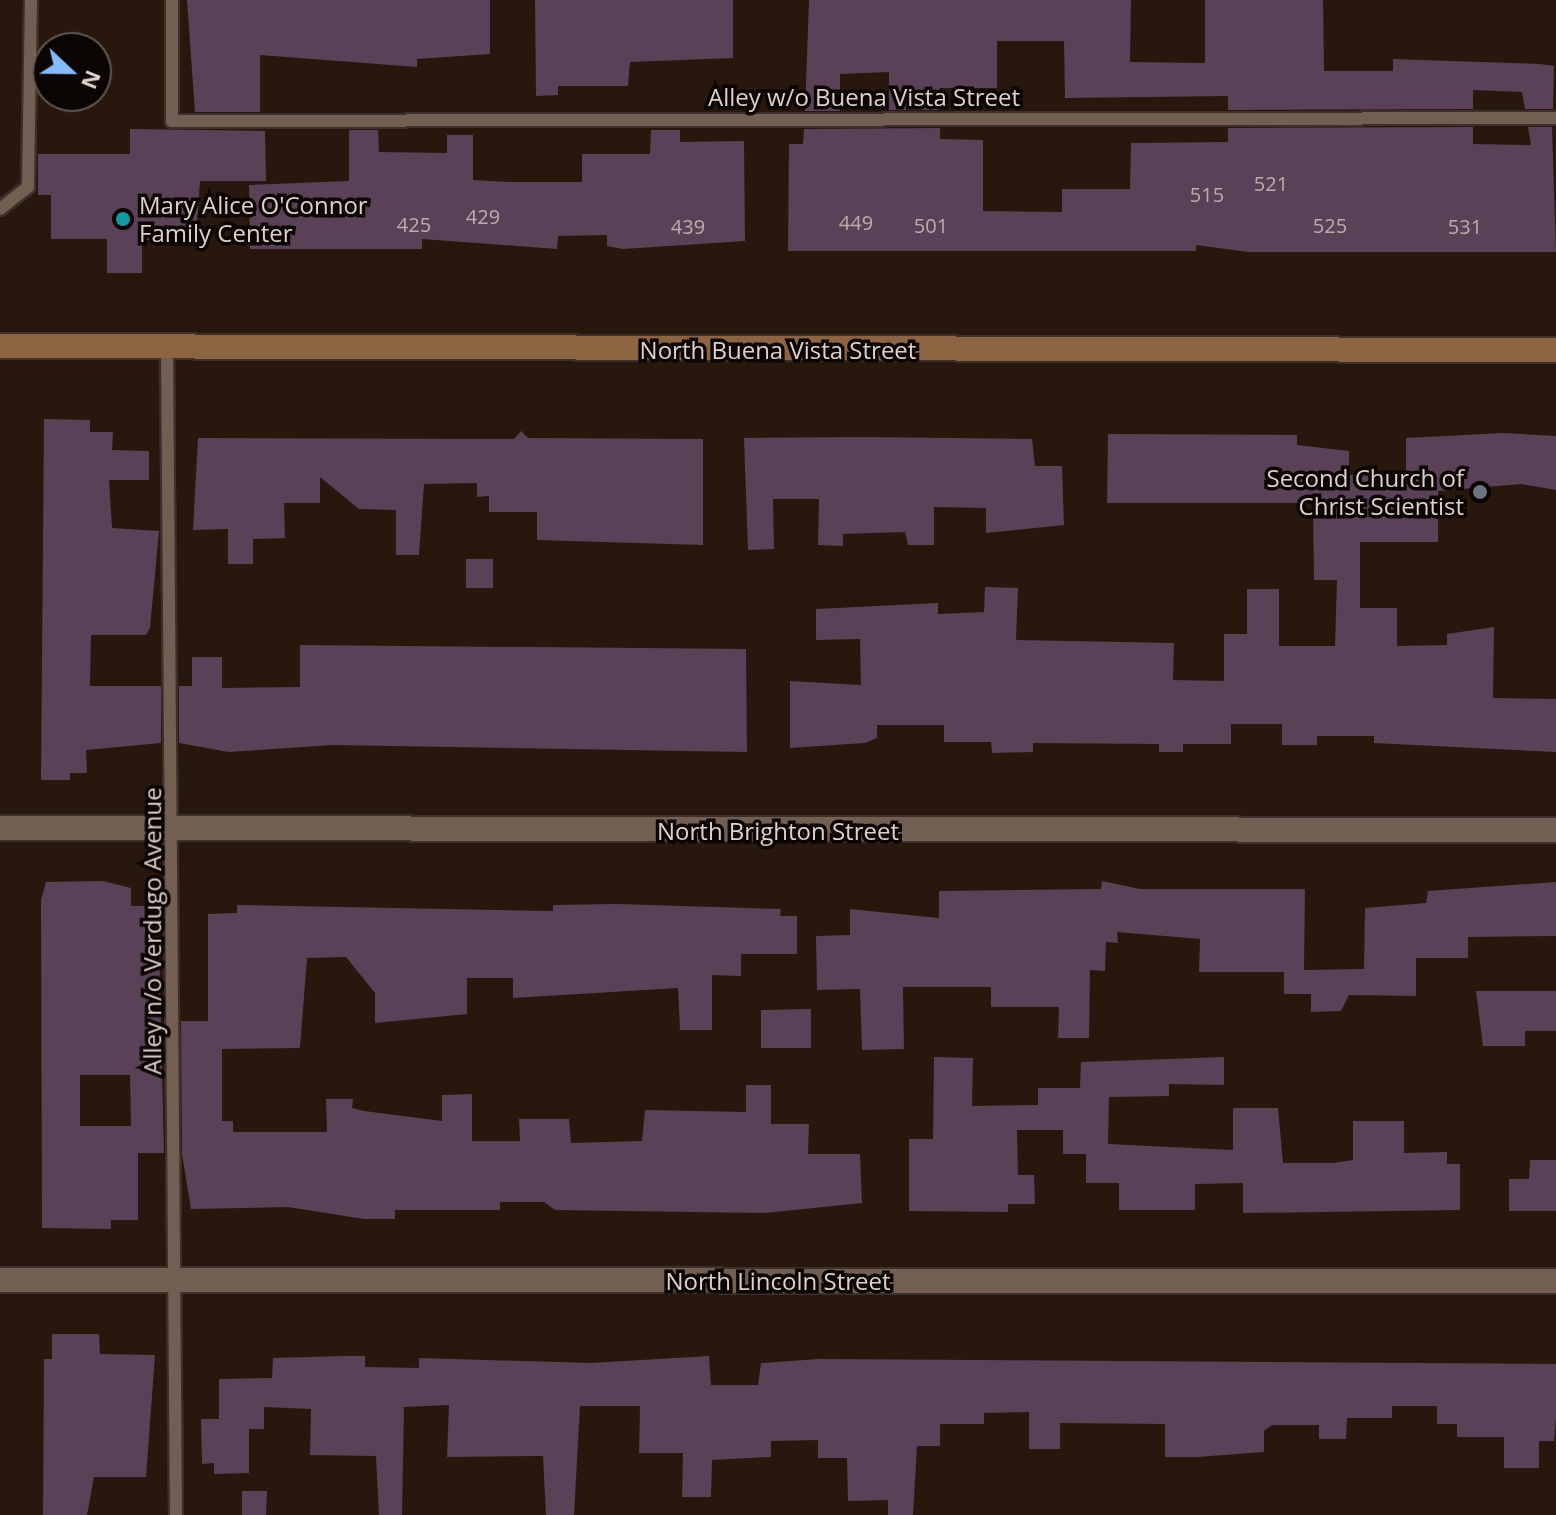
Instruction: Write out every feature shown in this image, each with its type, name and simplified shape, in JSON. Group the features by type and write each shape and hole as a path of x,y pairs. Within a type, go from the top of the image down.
{"main road":[{"name":"North Buena Vista Street","path":"0,346 1556,350"}],"street":[{"name":"North Brighton Street","path":"0,828 175,831 1556,830"},
{"name":"North Lincoln Street","path":"0,1280 1556,1281"}],"lane":[{"path":"0,209 28,187 31,0"},
{"name":"Alley w/o Buena Vista Street","path":"172,0 172,121 1556,118"},
{"name":"Alley n/o Verdugo Avenue","path":"167,347 175,831 176,1515"}],"building":[{"path":"187,0 490,0 490,54 417,59 417,67 260,55 260,112 195,112"},
{"path":"535,0 733,0 733,58 630,62 628,86 558,86 558,95 536,96"},
{"path":"809,0 1131,0 1130,62 1205,63 1205,0 1323,0 1324,71 1393,71 1393,59 1554,66 1553,109 1525,109 1522,92 1473,90 1473,109 1228,110 1228,96 1065,98 1064,41 997,41 997,88 940,88 940,110 889,110 889,72 840,74 840,111 805,111"},
{"path":"1473,127 1473,144 1531,145 1528,127 1552,127 1556,252 1248,252 1196,245 1196,251 788,251 789,144 803,144 804,129 940,128 940,139 983,140 983,211 1062,212 1062,189 1130,189 1131,143 1228,142 1228,128"},
{"name":"Mary Alice O'Connor Family Center","path":"130,129 265,131 266,181 200,181 196,240 142,240 142,273 107,273 107,239 51,239 51,195 38,195 38,154 130,154"},
{"path":"349,130 378,130 379,152 447,153 447,135 473,135 473,180 510,182 582,182 582,154 650,154 651,130 680,130 680,142 744,141 745,241 623,249 607,246 607,235 558,236 557,249 422,239 422,249 250,249 249,185 349,181"},
{"path":"44,419 90,420 90,432 113,432 112,450 149,451 149,480 109,480 112,528 159,531 150,628 146,635 91,635 90,686 161,686 161,743 86,750 87,773 70,773 70,780 41,780"},
{"path":"521,431 528,438 703,439 703,545 537,540 537,512 489,512 489,496 477,497 477,483 424,484 419,555 396,555 396,510 359,509 320,477 320,503 284,503 285,538 253,539 253,564 228,564 228,529 193,530 198,438 514,439"},
{"path":"1503,433 1556,436 1556,490 1521,484 1438,491 1438,542 1360,542 1360,608 1397,608 1397,646 1447,645 1447,634 1494,627 1493,698 1556,699 1556,752 1374,743 1374,736 1317,736 1317,745 1282,745 1282,724 1231,724 1231,744 1183,744 1183,752 1159,752 1159,744 1033,743 1033,752 992,753 991,742 944,742 944,725 877,725 877,738 865,743 790,748 790,681 861,685 860,639 816,640 816,609 938,603 938,614 984,612 985,587 1018,588 1016,640 1174,643 1173,680 1224,681 1224,634 1247,634 1247,589 1279,589 1279,646 1335,646 1337,580 1314,580 1313,503 1107,503 1108,434 1297,435 1297,445 1349,451 1349,475 1406,475 1406,438"},
{"path":"744,438 1032,439 1035,466 1062,466 1064,525 986,533 986,508 934,507 934,545 908,545 905,532 843,534 843,546 818,545 819,499 773,499 774,549 748,550"},
{"path":"466,559 493,559 493,588 466,588"},
{"path":"300,645 746,649 747,752 333,745 229,752 179,743 179,686 192,686 192,657 222,657 222,688 300,687"},
{"path":"103,881 131,888 131,906 158,906 164,1153 138,1153 138,1220 111,1220 111,1229 42,1228 41,900 46,882","holes":["80,1075 130,1075 131,1126 80,1126"]},
{"path":"1102,881 1140,889 1305,889 1304,970 1364,969 1365,908 1426,903 1428,891 1556,882 1556,936 1468,937 1468,958 1416,958 1416,996 1349,995 1341,1011 1311,1012 1311,994 1284,994 1284,972 1199,972 1200,939 1117,932 1118,943 1106,942 1105,971 1090,970 1089,1038 1058,1038 1059,1007 991,1007 991,987 903,987 904,1049 862,1050 860,989 817,990 816,936 850,935 850,909 939,918 939,891 1101,889"},
{"path":"237,905 553,911 553,905 781,909 780,916 797,916 797,954 741,954 741,976 712,975 712,1030 680,1030 678,988 513,998 513,978 467,978 467,1014 375,1023 375,993 346,957 307,958 300,1048 222,1049 222,1121 233,1121 233,1132 327,1132 326,1099 353,1099 352,1108 364,1111 442,1121 442,1095 472,1094 472,1141 520,1141 519,1119 569,1119 571,1143 642,1141 645,1110 746,1112 746,1085 771,1085 771,1124 809,1124 808,1154 860,1154 862,1203 765,1213 555,1210 544,1202 500,1202 500,1210 395,1210 395,1219 364,1219 288,1207 191,1209 182,1154 181,1021 208,1021 208,914 237,913"},
{"path":"1476,991 1556,991 1556,1031 1525,1031 1525,1046 1483,1046"},
{"path":"811,1009 811,1048 761,1048 761,1010"},
{"path":"934,1057 973,1058 972,1106 1038,1105 1038,1088 1080,1088 1081,1062 1224,1057 1224,1085 1169,1084 1169,1096 1109,1097 1108,1144 1233,1150 1233,1108 1278,1108 1283,1163 1333,1163 1353,1160 1353,1121 1404,1121 1404,1153 1447,1152 1447,1164 1460,1164 1460,1210 1243,1213 1243,1183 1195,1184 1195,1210 1119,1210 1119,1183 1086,1183 1086,1154 1063,1154 1063,1130 1017,1130 1018,1175 1034,1175 1035,1204 1008,1204 1008,1212 909,1211 909,1139 933,1139"},
{"path":"1530,1160 1556,1160 1556,1211 1509,1211 1509,1179 1529,1179"},
{"path":"52,1334 99,1334 100,1354 155,1355 146,1477 94,1477 87,1515 43,1515 44,1359 52,1359"},
{"path":"365,1356 365,1367 419,1368 419,1358 591,1363 709,1356 711,1385 758,1385 761,1363 819,1359 1556,1364 1556,1418 1554,1441 1539,1441 1539,1468 1504,1468 1504,1437 1457,1437 1457,1424 1437,1424 1437,1406 1392,1406 1392,1418 1347,1418 1346,1439 1319,1439 1319,1425 1272,1425 1264,1431 1264,1452 1197,1457 1165,1457 1165,1424 1060,1423 1060,1449 1029,1449 1029,1412 984,1413 984,1424 940,1424 940,1446 917,1446 913,1515 888,1515 888,1500 848,1501 847,1458 818,1458 818,1440 771,1441 771,1457 712,1460 711,1497 682,1497 683,1453 639,1453 640,1406 580,1406 574,1515 546,1515 543,1456 447,1457 449,1405 404,1407 402,1515 379,1515 376,1456 310,1455 311,1409 264,1407 264,1429 249,1429 249,1473 214,1474 214,1463 202,1464 201,1419 219,1419 219,1379 272,1378 273,1358"},
{"path":"242,1491 267,1491 266,1515 242,1515"}],"place":[{"name":"Mary Alice O'Connor Family Center","path":"123,219"},
{"name":"Second Church of Christ Scientist","path":"1480,492"}]}
